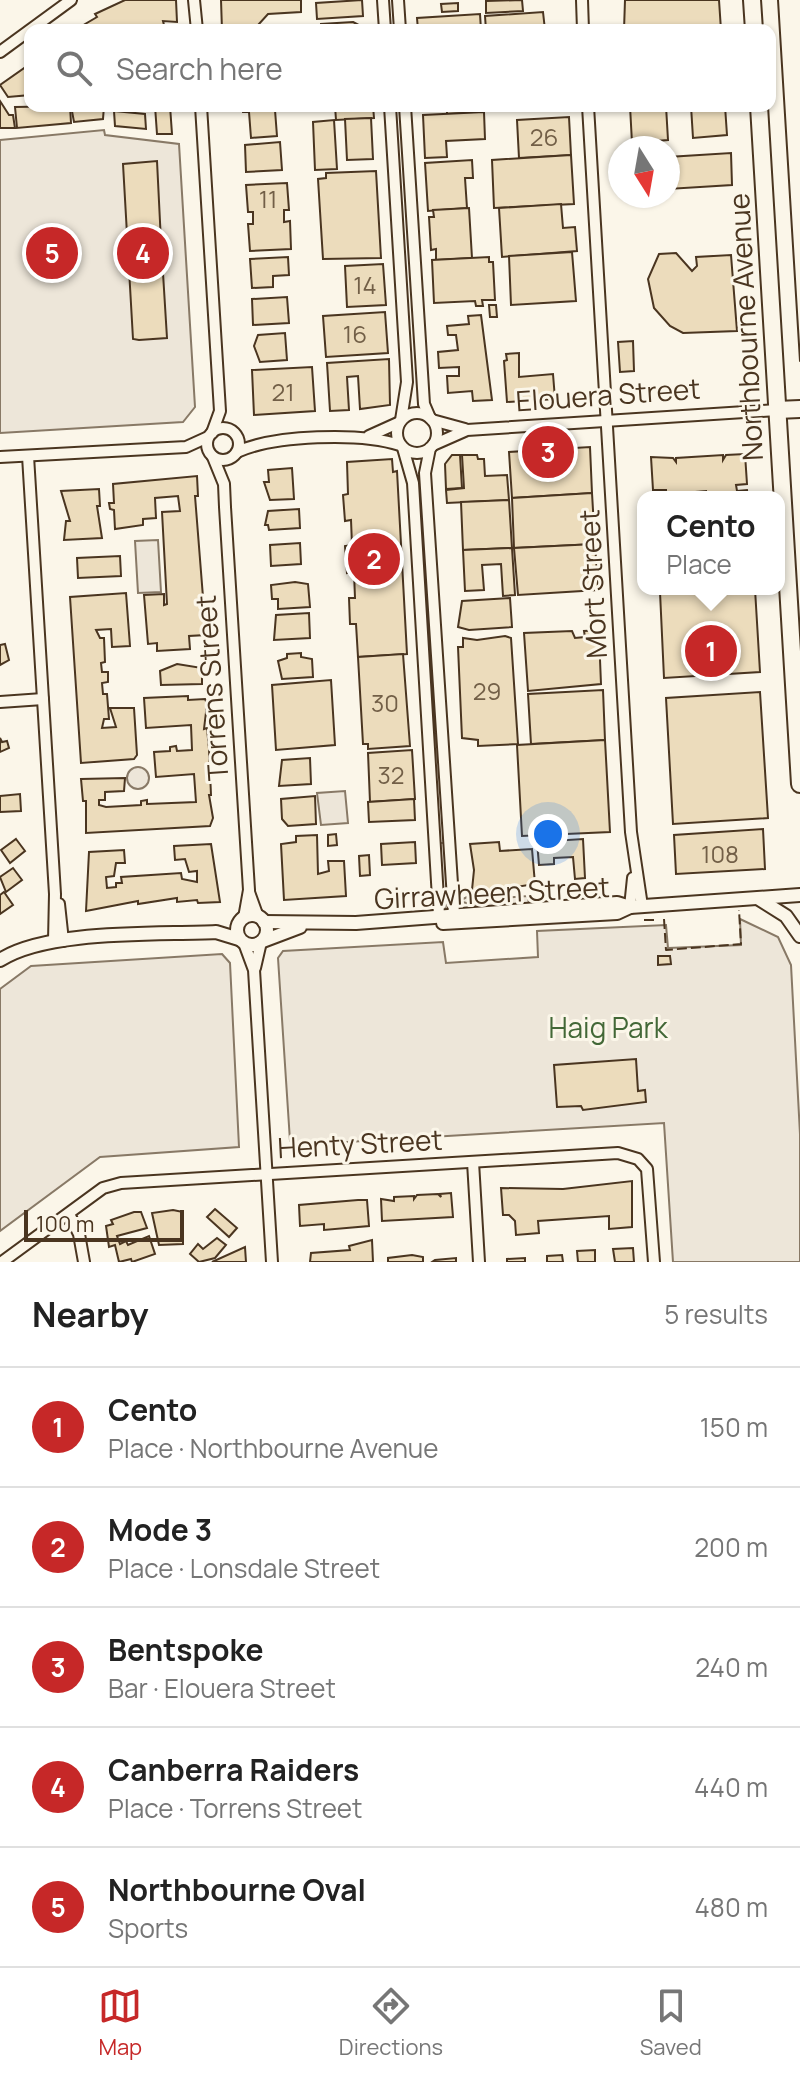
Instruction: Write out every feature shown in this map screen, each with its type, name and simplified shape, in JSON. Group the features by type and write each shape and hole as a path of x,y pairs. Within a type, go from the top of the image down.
{"highway":[{"path":"752,0 754,24"},
{"name":"Northbourne Avenue","path":"759,112 782,491"},
{"name":"Elouera Street","path":"777,410 800,409"},
{"name":"Northbourne Avenue","path":"785,540 800,784"}],"street":[{"path":"38,24 71,0"},
{"path":"383,0 385,24"},
{"path":"398,0 400,24"},
{"path":"582,0 583,24"},
{"path":"196,3 197,24"},
{"path":"0,52 24,34"},
{"path":"201,112 220,411 207,448 212,456"},
{"path":"390,112 407,396 396,434 412,473 429,742 447,917"},
{"path":"405,112 424,404 437,432 425,473 443,741 447,917"},
{"name":"Mort Street","path":"588,112 636,907"},
{"path":"404,331 419,330"},
{"name":"Elouera Street","path":"431,419 467,430 777,410"},
{"path":"220,411 234,434 235,454"},
{"path":"367,437 412,413 431,419"},
{"path":"186,447 222,429 256,443"},
{"name":"Elouera Street","path":"432,447 467,430"},
{"path":"0,457 186,447 223,460 256,443 367,437 402,446 414,453 432,447"},
{"name":"Torrens Street","path":"224,484 235,454"},
{"path":"28,456 58,941"},
{"name":"Torrens Street","path":"212,456 224,484 249,890 242,920"},
{"path":"417,544 430,543"},
{"path":"423,645 436,644"},
{"path":"0,702 43,699"},
{"path":"429,742 443,741"},
{"name":"Torrens Street","path":"249,890 261,920"},
{"name":"Girrawheen Street","path":"261,920 303,925 356,923 374,927 447,917 617,903 636,907 800,895"},
{"path":"756,898 786,916 800,936"},
{"path":"242,920 242,941 254,970 272,1262"},
{"path":"0,960 24,947 58,941 216,932 242,920 261,920 267,932 254,970"},
{"name":"Girrawheen Street","path":"262,941 303,925"},
{"path":"216,932 253,945 262,941"},
{"name":"Henty Street","path":"2,1262 103,1188 121,1183 618,1153 638,1159 649,1176 654,1262"},
{"path":"473,1162 479,1262"},
{"path":"69,1214 79,1234 84,1262"}],"green space":[{"path":"104,130 105,135 179,144 195,407 183,422 0,433 0,140"},
{"path":"158,540 161,592 138,593 135,541"},
{"path":"138,767 149,778 138,789 127,778"},
{"path":"345,791 348,823 321,825 317,793"},
{"path":"438,843 446,843 449,893 441,894"},
{"path":"469,896 477,904 487,899 528,896 529,905 488,909 459,901"},
{"name":"Haig Park","path":"740,919 778,937 791,965 800,1134 800,1262 673,1262 664,1123 297,1145 290,1141 278,958 283,951 443,942 446,963 538,957 537,931 666,925 668,948 741,945"},
{"path":"222,954 230,963 239,1147 100,1157 0,1231 0,989 31,966"}],"building":[{"path":"125,0 176,0 177,22 85,24 97,17 95,14"},
{"path":"221,0 301,0 301,12 268,14 259,24 222,24"},
{"path":"362,0 363,16 317,19 316,3"},
{"path":"522,0 523,11 486,13 486,1"},
{"path":"625,0 719,0 721,24 624,24"},
{"path":"458,3 458,11 442,12 441,4"},
{"path":"543,12 544,24 486,24 485,16"},
{"path":"480,14 481,24 418,24 417,18"},
{"path":"24,68 24,96 8,97 0,85"},
{"path":"0,101 9,115 13,115 15,128 0,128"},
{"path":"15,107 24,107 24,112 70,112 71,123 17,128"},
{"path":"72,112 104,112 103,119 74,122"},
{"path":"114,112 145,114 146,129 115,126"},
{"path":"155,112 170,112 172,134 157,134"},
{"path":"249,112 275,112 277,136 251,138"},
{"path":"335,112 374,112 374,118 336,120"},
{"path":"484,112 485,139 446,141 447,157 425,158 423,115"},
{"path":"630,112 666,112 668,136 632,136"},
{"path":"691,112 725,112 727,135 693,138"},
{"path":"569,117 571,155 519,158 517,120"},
{"path":"371,118 373,159 347,160 345,119"},
{"path":"334,120 337,169 315,170 313,122"},
{"path":"280,142 282,170 246,172 245,145"},
{"path":"731,153 732,185 680,188 680,156"},
{"path":"571,155 574,204 494,208 492,160"},
{"path":"472,160 473,178 465,178 467,208 428,211 425,163"},
{"path":"157,161 161,242 158,242 159,257 162,257 167,338 139,340 133,339 123,164"},
{"path":"376,171 381,258 323,259 318,179 326,178 326,173"},
{"path":"287,183 289,210 284,210 284,222 290,221 291,249 250,251 248,224 253,224 253,212 248,212 246,185"},
{"path":"561,204 563,228 575,227 577,251 502,257 499,208"},
{"path":"469,208 472,258 436,260 436,249 431,250 429,217 434,217 433,210"},
{"path":"572,252 576,301 511,305 509,256"},
{"path":"676,253 692,271 697,266 696,257 731,255 737,331 683,333 670,326 654,308 648,279 659,254"},
{"path":"288,257 289,275 273,276 273,287 252,288 250,259"},
{"path":"489,257 489,262 493,262 495,300 482,300 483,306 476,306 475,301 434,303 432,260"},
{"path":"383,264 386,305 347,307 345,266"},
{"path":"287,297 289,323 253,325 252,299"},
{"path":"489,305 496,305 497,317 490,317"},
{"path":"385,312 388,353 326,357 323,316"},
{"path":"481,315 492,400 473,401 472,391 448,393 447,376 459,376 459,367 439,368 438,352 458,350 456,335 448,335 447,326 469,324 468,316"},
{"path":"285,333 287,360 260,362 254,346 258,335"},
{"path":"633,341 634,371 620,372 618,342"},
{"path":"519,353 519,377 553,374 555,399 507,402 504,361 507,360 506,354"},
{"path":"389,359 390,405 360,409 358,376 347,377 349,410 330,411 327,363"},
{"path":"312,367 315,411 254,415 252,370"},
{"path":"590,447 592,493 512,498 509,452"},
{"path":"745,454 747,484 736,485 737,491 653,490 651,457 673,458 676,462 676,458 723,455 723,460 726,455"},
{"path":"452,455 460,455 462,488 446,489 445,464"},
{"path":"462,455 477,455 478,459 484,459 485,476 507,475 509,500 447,503 446,490 464,488"},
{"path":"392,459 393,472 397,471 407,654 358,657 356,624 350,624 349,598 355,598 354,572 347,573 345,546 352,545 351,520 345,521 343,495 348,494 347,462"},
{"path":"292,468 294,499 270,500 264,482 269,482 268,470"},
{"path":"197,476 198,496 195,496 206,635 189,636 190,649 157,651 157,643 148,644 144,595 164,594 164,605 167,604 162,512 180,511 178,496 155,498 156,518 143,519 143,525 115,529 114,510 110,509 109,503 114,503 113,484"},
{"path":"99,489 100,506 97,506 102,538 64,540 66,521 70,521 61,491"},
{"path":"592,493 595,544 514,548 512,498"},
{"path":"509,500 512,548 463,550 461,502"},
{"path":"299,509 300,528 269,530 265,525 268,511"},
{"path":"300,543 301,564 271,566 270,545"},
{"path":"595,544 598,590 518,595 514,548"},
{"path":"512,548 515,595 503,596 501,564 482,565 484,590 465,591 463,550"},
{"path":"120,556 121,576 78,578 77,558"},
{"path":"308,584 310,607 278,609 278,599 272,599 271,585"},
{"path":"126,593 130,646 112,647 111,629 96,630 100,638 104,638 105,662 101,663 102,672 108,672 108,682 102,683 103,694 107,694 109,719 104,719 102,728 116,727 110,708 134,708 137,755 134,759 81,763 70,597"},
{"path":"660,595 755,595 760,672 664,678"},
{"path":"510,598 512,627 469,630 458,627 462,601"},
{"path":"309,613 310,638 274,640 276,615"},
{"path":"603,630 603,635 599,635 601,684 528,691 524,633 572,631 575,638 585,637 584,631"},
{"path":"463,638 477,640 511,638 518,744 478,746 478,740 462,738 458,647 463,647"},
{"path":"5,644 9,660 0,665 0,645"},
{"path":"301,653 301,657 312,659 313,677 282,679 278,661 287,658 287,654"},
{"path":"403,654 410,746 368,749 368,744 363,744 358,657"},
{"path":"177,664 202,668 202,684 161,685 160,671"},
{"path":"331,680 335,745 276,750 272,685"},
{"path":"603,690 605,740 531,744 528,694"},
{"path":"760,692 768,818 673,824 666,698"},
{"path":"188,696 188,700 205,699 207,704 204,729 207,728 209,749 209,795 213,818 210,826 86,833 86,801 83,801 81,779 125,778 124,791 105,792 105,800 99,800 99,805 106,807 141,805 141,801 147,800 147,804 196,802 194,774 156,777 154,752 170,751 170,747 176,746 177,751 192,750 191,725 146,728 144,698"},
{"path":"0,738 2,742 7,741 9,748 0,752"},
{"path":"605,740 610,832 522,836 517,745"},
{"path":"412,750 415,799 370,802 368,753"},
{"path":"310,758 311,784 279,786 282,760"},
{"path":"20,794 21,811 0,812 0,796"},
{"path":"315,796 316,824 288,826 282,819 281,799"},
{"path":"414,799 415,820 369,822 368,802"},
{"path":"763,829 765,869 676,874 674,835"},
{"path":"336,834 337,845 328,846 328,835"},
{"path":"317,835 318,874 329,871 328,861 344,861 346,896 284,900 281,844 296,842 296,836"},
{"path":"16,839 25,851 10,863 1,850"},
{"path":"583,839 585,878 575,879 573,857 554,858 554,864 539,865 537,842"},
{"path":"415,842 416,863 382,865 381,844"},
{"path":"499,842 500,851 532,849 535,884 478,893 472,890 474,870 470,844"},
{"path":"211,844 220,902 177,902 177,898 138,904 138,901 86,911 89,852 124,850 125,863 116,863 114,876 106,877 107,888 122,883 121,877 181,873 182,879 197,882 197,871 189,872 185,859 175,860 174,846"},
{"path":"369,855 370,875 360,876 359,856"},
{"path":"13,868 22,880 6,892 0,877"},
{"path":"4,892 13,905 0,914 0,895"},
{"path":"658,956 670,956 671,964 658,965"},
{"path":"636,1059 638,1091 645,1090 646,1102 583,1110 581,1106 557,1107 554,1065"},
{"path":"632,1181 632,1227 609,1229 609,1216 538,1221 539,1233 516,1235 515,1221 509,1215 503,1215 501,1188 563,1189"},
{"path":"451,1193 453,1217 382,1221 381,1199 394,1201 394,1197 414,1196 414,1199 417,1195 438,1194 441,1197 440,1194"},
{"path":"367,1200 369,1226 324,1230 324,1224 300,1226 299,1205"},
{"path":"215,1209 237,1228 229,1237 207,1217"},
{"path":"141,1212 147,1228 117,1236 120,1244 126,1241 128,1245 149,1236 155,1254 132,1262 131,1259 119,1262 115,1245 109,1247 106,1226 113,1224 111,1220"},
{"path":"183,1212 183,1244 159,1245 152,1213"},
{"path":"217,1238 226,1245 215,1258 199,1262 190,1254 198,1244 203,1249"},
{"path":"372,1240 373,1262 310,1262 311,1253 350,1250 349,1246"},
{"path":"245,1247 246,1262 212,1262"},
{"path":"633,1248 634,1262 615,1262 613,1249"},
{"path":"595,1250 595,1262 578,1262 577,1251"},
{"path":"562,1255 563,1262 547,1262 547,1256"},
{"path":"423,1257 423,1262 388,1262 388,1258"},
{"path":"456,1258 456,1262 432,1262 435,1260"},
{"path":"525,1258 525,1262 507,1262 507,1259"}],"tram line":[{"path":"778,0 800,361"}],"fence":[{"path":"664,919 666,950 741,944 739,910"},
{"path":"644,920 656,920"}],"place":[{"name":"Northbourne Oval","path":"52,253"},
{"name":"Canberra Raiders","path":"143,253"},
{"name":"Bentspoke","path":"548,452"},
{"name":"Mode 3","path":"374,559"},
{"name":"Cento","path":"711,651"}]}
